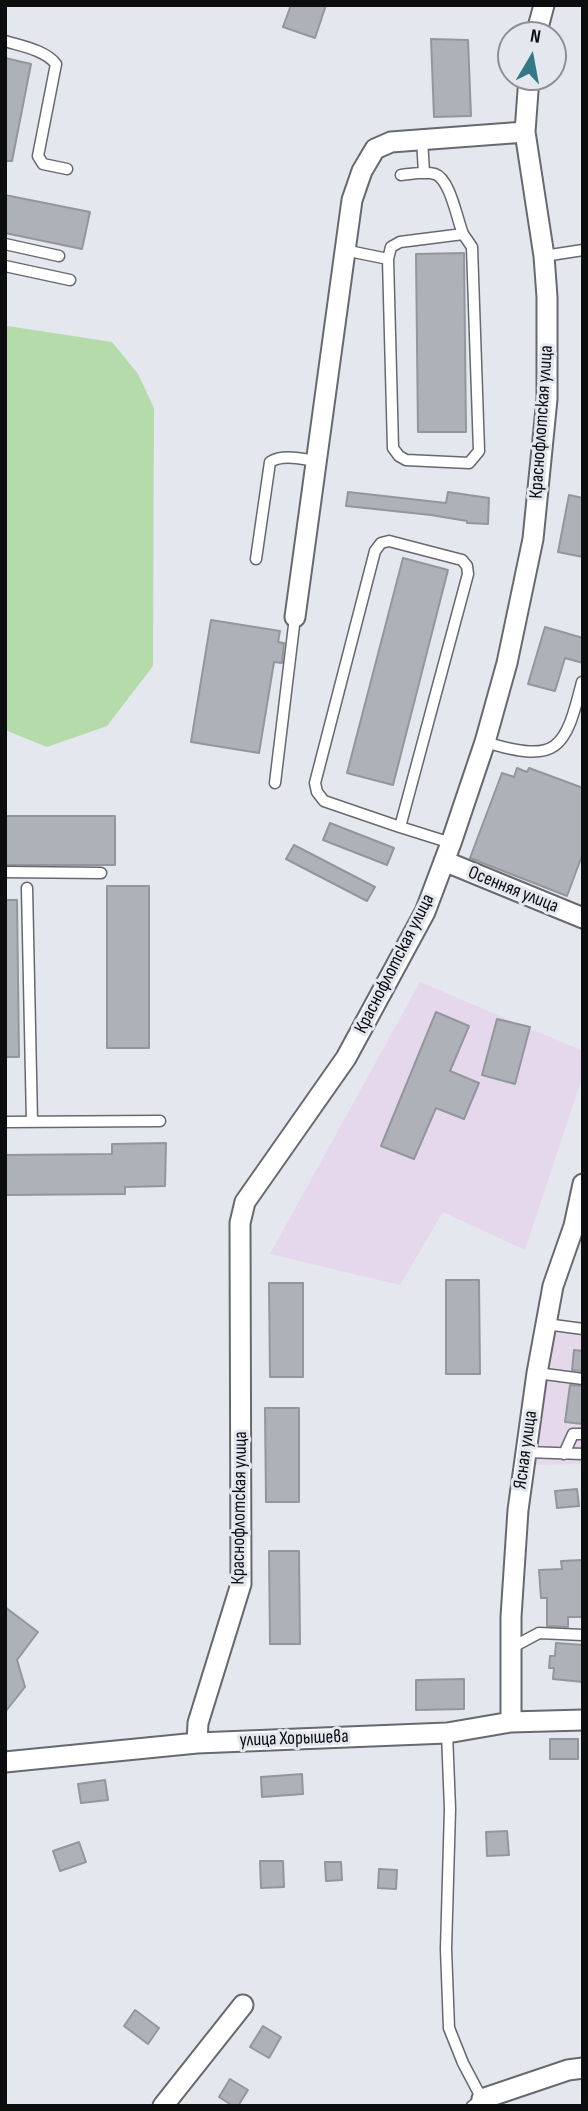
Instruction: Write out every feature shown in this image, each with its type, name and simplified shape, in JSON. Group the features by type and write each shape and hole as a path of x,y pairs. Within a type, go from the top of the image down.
{"street":[{"name":"Краснофлотская улица","path":"197,1743 198,1723 241,1584 240,1223 245,1202 346,1058 425,912 485,742 508,663 533,539 547,399 547,297 544,256 525,132 528,91"},
{"path":"295,618 344,250 352,200 362,171 375,149 391,142 525,132"},
{"name":"Осенняя улица","path":"448,852 583,918"},
{"name":"Ясная улица","path":"511,1722 510,1648 518,1510 546,1324 583,1184"},
{"name":"улица Хорышева","path":"5,1762 197,1743 447,1733 511,1722 583,1720"},
{"path":"163,2106 243,2006"},
{"path":"477,2102 568,2070 583,2068"}],"lane":[{"path":"5,41 51,58 56,64 38,156 43,164 67,169"},
{"path":"422,138 424,173"},
{"path":"401,175 424,173 437,175 446,181 463,234 472,247 479,451 469,464 406,460 393,448 388,259 391,247 400,242 463,234"},
{"path":"5,244 59,256"},
{"path":"344,250 388,259"},
{"path":"544,256 583,250"},
{"path":"5,266 70,280"},
{"path":"256,559 270,462 284,457 316,461"},
{"path":"400,827 468,574 467,566 462,560 389,541 381,542 375,551 315,783 317,792 324,801 400,827 448,852"},
{"path":"275,783 295,618"},
{"path":"485,742 526,753 542,752 559,742 567,733 582,682"},
{"path":"5,872 101,873"},
{"path":"27,888 32,1122"},
{"path":"5,1122 160,1121"},
{"path":"546,1324 583,1329"},
{"path":"537,1373 583,1379"},
{"path":"564,1454 573,1434 583,1434"},
{"path":"527,1452 583,1454"},
{"path":"510,1648 539,1633 583,1635"},
{"path":"447,1733 450,1809 446,1949 449,2028 477,2102"}],"shaded area":[{"path":"420,982 583,1051 583,1075 525,1250 443,1212 400,1285 270,1254"},
{"path":"551,1319 583,1322 583,1464 530,1465"}],"green space":[{"path":"8,326 112,342 138,374 154,408 153,666 107,726 47,747 5,730 5,328"}],"building":[{"path":"291,5 326,5 315,38 283,27"},
{"path":"431,39 468,40 471,116 434,117"},
{"path":"5,58 31,64 12,161 5,161"},
{"path":"5,195 90,212 82,249 5,233"},
{"path":"464,253 466,432 418,432 416,254"},
{"path":"348,492 446,503 448,492 489,498 488,524 346,506"},
{"path":"569,495 583,498 583,557 558,552"},
{"path":"403,558 448,570 393,785 347,773"},
{"path":"211,620 280,631 278,642 284,643 282,663 274,662 259,753 191,742"},
{"path":"545,627 583,638 583,663 565,658 555,691 528,684"},
{"path":"517,768 527,772 529,768 583,788 583,853 567,896 470,858 502,773 514,777"},
{"path":"5,816 115,816 115,865 5,865"},
{"path":"330,823 394,848 387,865 323,840"},
{"path":"294,845 375,887 367,901 286,859"},
{"path":"107,886 149,886 149,1048 107,1048"},
{"path":"5,900 17,900 19,1057 5,1057"},
{"path":"436,1012 469,1026 450,1071 479,1083 464,1119 436,1108 414,1159 381,1146"},
{"path":"497,1019 530,1027 515,1084 482,1075"},
{"path":"166,1143 165,1186 125,1187 125,1194 5,1195 5,1155 112,1154 112,1144"},
{"path":"446,1280 479,1280 480,1374 446,1374"},
{"path":"269,1283 303,1283 303,1377 270,1377"},
{"path":"574,1350 583,1351 583,1371 572,1370"},
{"path":"570,1385 583,1386 583,1424 565,1422"},
{"path":"265,1408 299,1408 299,1502 266,1502"},
{"path":"577,1489 579,1506 557,1508 555,1491"},
{"path":"269,1551 299,1551 300,1644 270,1644"},
{"path":"582,1560 583,1617 568,1617 568,1627 547,1626 547,1598 541,1598 539,1570 562,1569 561,1561"},
{"path":"5,1607 38,1632 17,1660 25,1687 5,1712"},
{"path":"556,1643 583,1645 583,1682 553,1679 554,1668 549,1668 550,1656 555,1656"},
{"path":"464,1679 464,1709 416,1710 416,1680"},
{"path":"550,1739 578,1739 578,1759 550,1759"},
{"path":"302,1774 303,1794 262,1797 261,1777"},
{"path":"105,1780 108,1800 81,1803 78,1784"},
{"path":"507,1831 509,1855 487,1856 486,1832"},
{"path":"79,1842 86,1862 60,1871 53,1851"},
{"path":"260,1861 283,1861 284,1887 261,1888"},
{"path":"325,1862 341,1862 342,1880 326,1881"},
{"path":"379,1869 397,1870 396,1889 378,1888"},
{"path":"135,2010 159,2028 148,2044 124,2026"},
{"path":"263,2026 281,2037 269,2058 250,2047"},
{"path":"230,2079 248,2090 238,2106 233,2106 219,2097"}]}
